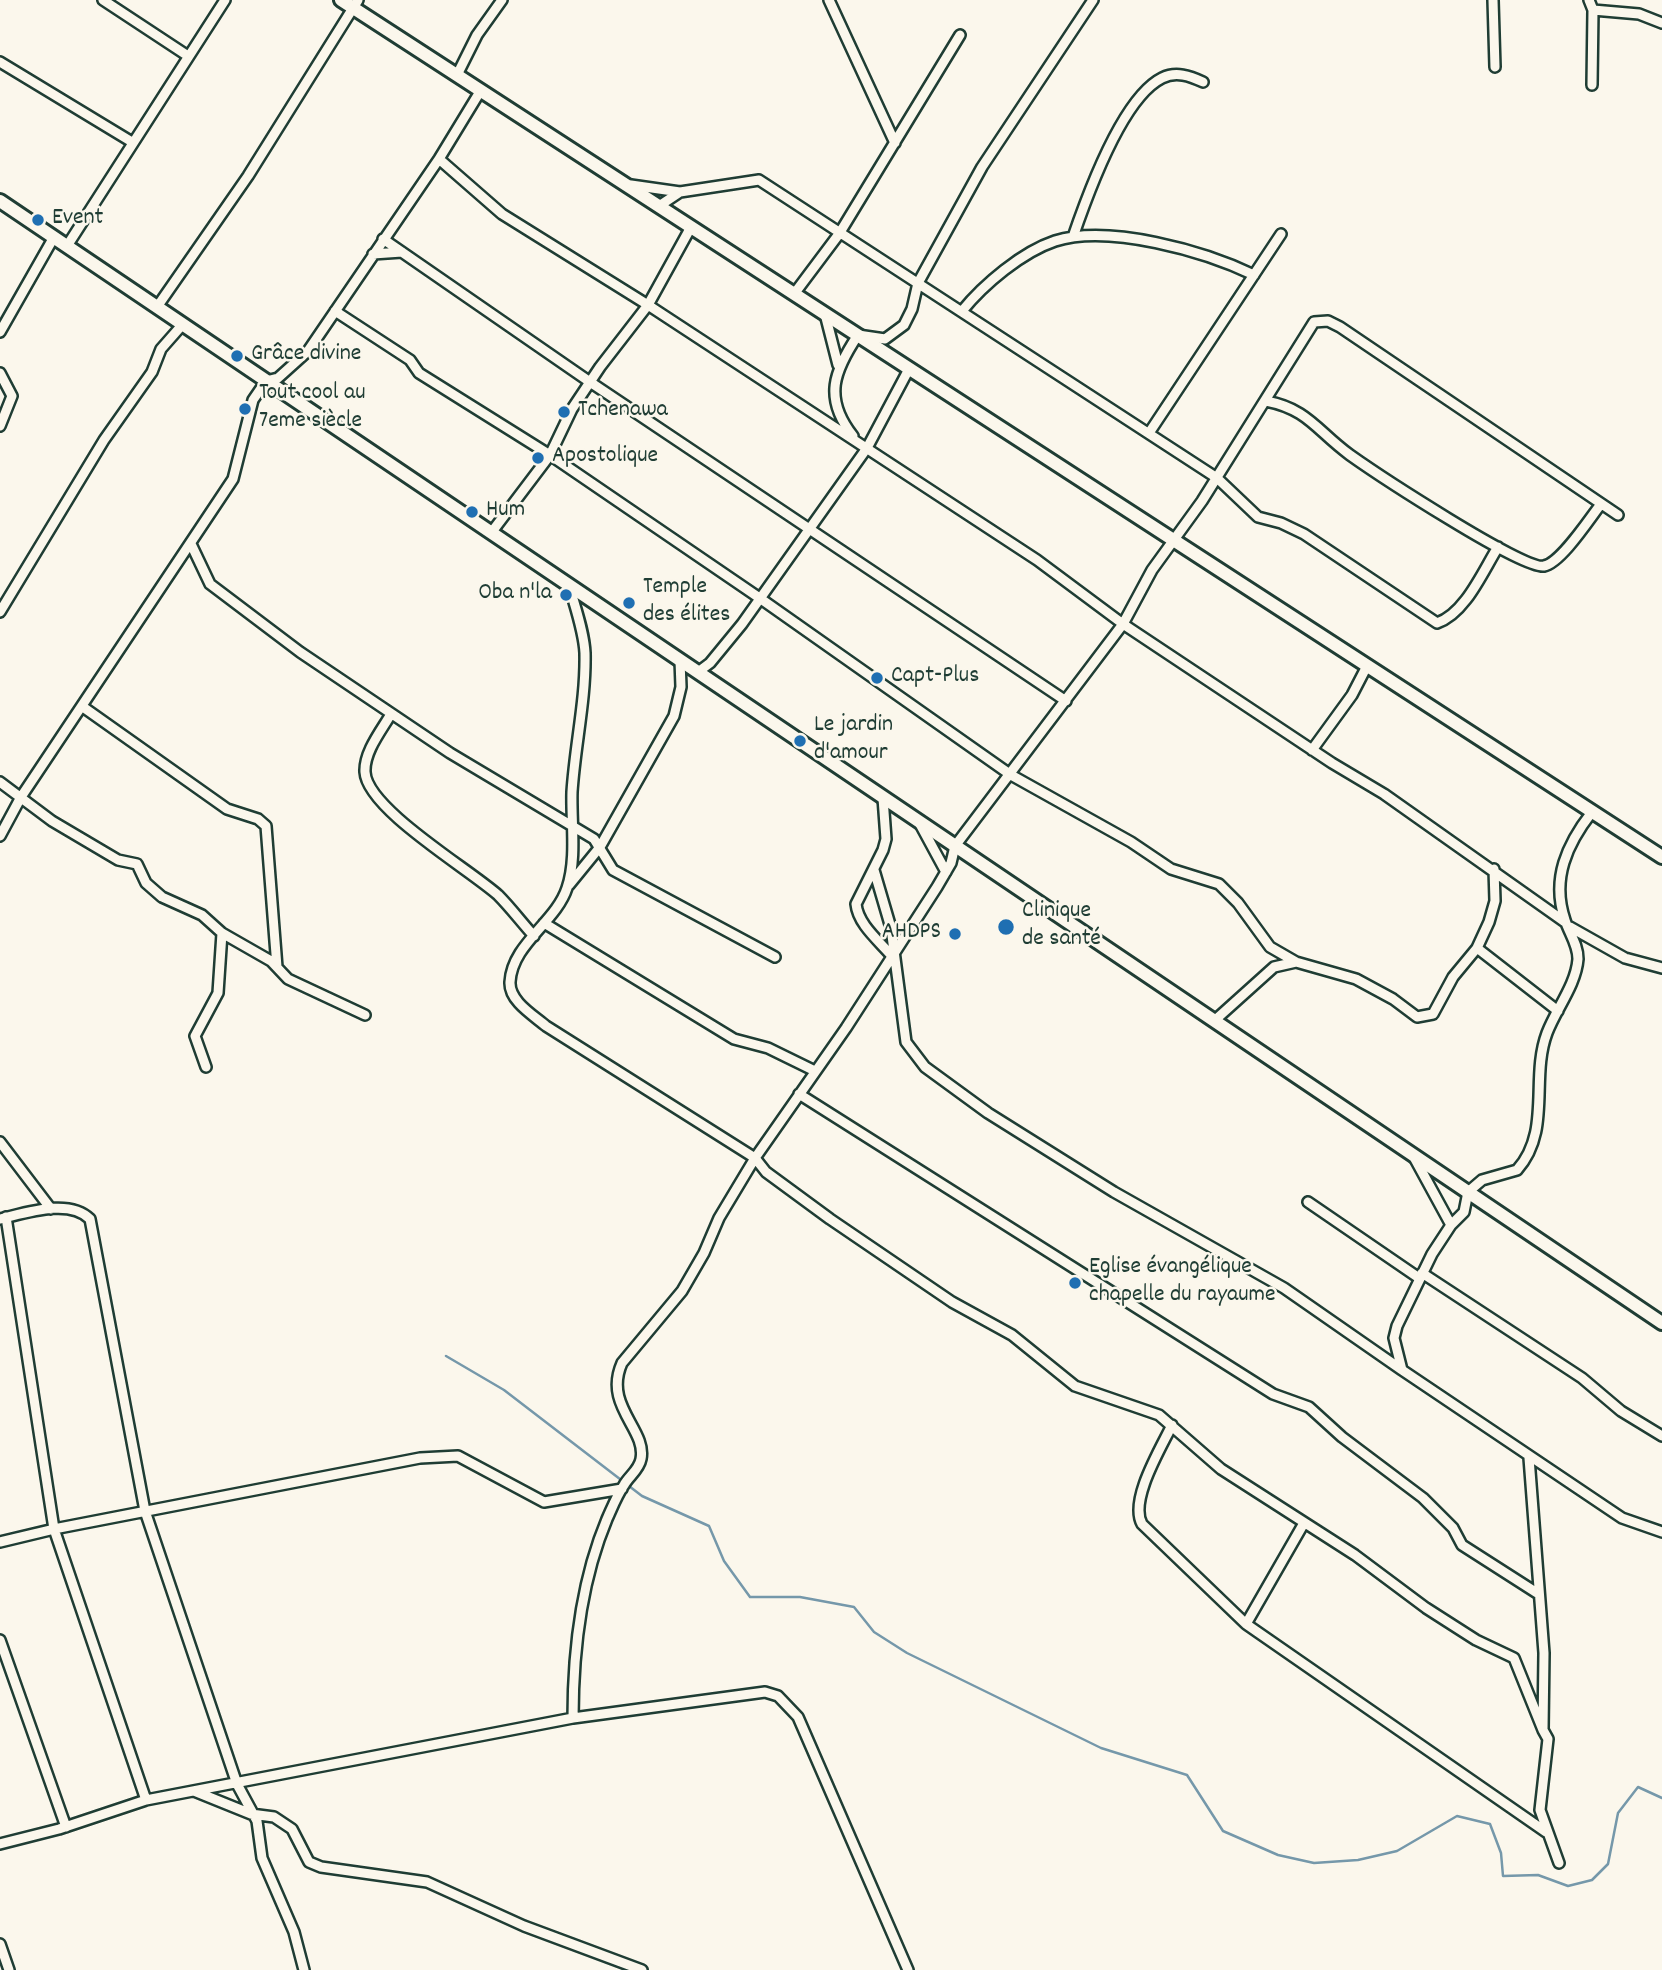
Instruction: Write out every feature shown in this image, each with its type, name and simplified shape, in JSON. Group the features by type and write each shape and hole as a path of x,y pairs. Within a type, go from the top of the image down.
{"street":[{"path":"103,0 188,56"},
{"path":"67,246 225,0"},
{"path":"341,0 356,4 457,75 1662,858"},
{"path":"457,75 477,35 502,0"},
{"path":"829,0 895,143"},
{"path":"858,335 885,339 898,331 912,309 918,283 982,167 1093,0"},
{"path":"1493,0 1495,67"},
{"path":"1589,0 1593,10 1592,85"},
{"path":"157,307 248,176 356,4"},
{"path":"1593,10 1639,14 1662,23"},
{"path":"794,294 839,234 960,35"},
{"path":"0,62 132,142"},
{"path":"1073,237 1089,189 1108,149 1144,90 1164,77 1184,74 1203,82"},
{"path":"0,836 21,797 233,479 242,452 249,412 266,381 278,378 308,351 439,159 481,90"},
{"path":"439,159 502,214 648,305 1037,560 1123,624 1312,750 1384,793 1494,869 1568,925 1625,958 1662,968"},
{"path":"626,185 680,192 759,180 1217,478 1258,517 1282,523 1304,534 1437,623 1448,620 1460,606 1498,547"},
{"path":"659,206 680,192"},
{"path":"0,201 1662,1323"},
{"path":"491,533 550,455 590,382 648,305 691,227"},
{"path":"1149,433 1281,234"},
{"path":"0,332 54,237"},
{"path":"962,311 1009,265 1054,242 1073,237 1155,242 1225,261 1254,275"},
{"path":"383,239 590,382 1066,701"},
{"path":"373,254 401,251"},
{"path":"335,311 410,360 419,373 430,381 550,455 1011,775 1131,842 1171,869 1219,884 1238,902 1270,947 1296,962 1356,979 1393,999 1406,1011 1423,1018 1433,1014 1453,977 1476,948 1493,911 1494,869"},
{"path":"825,314 838,365"},
{"path":"573,1718 573,1682 581,1607 591,1562 622,1489 641,1459 641,1446 624,1416 616,1376 637,1343 682,1291 719,1218 755,1158 846,1028 946,872 956,846 1123,624 1172,540 1217,478 1314,322 1328,321 1618,515"},
{"path":"0,612 104,440 152,372 161,349 183,324"},
{"path":"858,335 838,365 834,388 843,424 858,442"},
{"path":"698,673 721,651 761,599 867,448 909,369"},
{"path":"0,373 12,396 0,426"},
{"path":"1266,401 1297,409 1349,454 1498,547 1535,567 1553,563 1601,504"},
{"path":"191,544 210,584 300,652 450,753 571,823 600,847 613,870 775,957"},
{"path":"568,887 585,650 569,585"},
{"path":"680,660 681,687 674,716 600,847 568,887 558,910 544,923 519,957 509,981 511,992 518,1002 546,1026 755,1158 765,1172 952,1302 1012,1335 1043,1357 1050,1368 1075,1386 1098,1396 1147,1410 1172,1425 1187,1442 1221,1469 1355,1555 1436,1615 1476,1640 1514,1658 1548,1739 1540,1810 1559,1863"},
{"path":"1312,750 1352,695 1367,666"},
{"path":"83,707 228,809 258,819 265,826 277,967"},
{"path":"391,713 368,756 365,771 368,787 389,811 499,896 534,936"},
{"path":"0,782 52,821 118,860 137,864 150,888 202,915 222,933 277,967 288,979 365,1015"},
{"path":"883,798 886,839 856,904 857,913 893,953"},
{"path":"1402,1370 1394,1338 1421,1275 1451,1225 1464,1212 1468,1192 1482,1180 1511,1174 1525,1162 1539,1124 1542,1052 1578,963 1560,877 1568,845 1592,812"},
{"path":"919,822 946,872"},
{"path":"874,870 893,953 906,1042 925,1067 988,1113 1114,1192 1284,1289 1529,1458 1557,1473 1622,1518 1662,1532"},
{"path":"544,923 734,1039 768,1048 815,1071"},
{"path":"206,1067 195,1036 218,993 222,933"},
{"path":"1476,948 1558,1011"},
{"path":"1214,1021 1274,967 1296,962"},
{"path":"799,1094 1273,1394 1309,1407 1342,1437 1423,1498 1453,1528 1462,1545 1537,1593"},
{"path":"0,1142 51,1209"},
{"path":"1412,1154 1451,1225"},
{"path":"1308,1202 1582,1378 1621,1411 1662,1436"},
{"path":"146,1800 54,1529 3,1218 51,1209 75,1210 86,1215 95,1233 145,1511 237,1784 257,1821 262,1858 294,1932 304,1970"},
{"path":"1172,1425 1140,1497 1137,1515 1198,1581 1246,1625 1546,1832"},
{"path":"0,1542 321,1475 444,1456 471,1461 544,1502 622,1489"},
{"path":"1529,1458 1537,1593 1544,1653 1543,1730"},
{"path":"1246,1625 1304,1523"},
{"path":"0,1640 66,1827"},
{"path":"0,1844 66,1827 146,1800 573,1718 717,1699 750,1691 765,1692 778,1696 798,1717 908,1970"},
{"path":"194,1791 251,1814 274,1817 292,1829 309,1862 320,1867 427,1882 524,1926 642,1970"},
{"path":"0,1944 9,1970"}],"waterway":[{"path":"446,1356 504,1390 642,1496 709,1526 724,1561 750,1597 800,1597 854,1607 874,1632 907,1653 1101,1748 1187,1775 1223,1831 1278,1855 1314,1863 1358,1860 1397,1851 1457,1816 1490,1824 1501,1853 1503,1876 1538,1875 1568,1886 1592,1880 1608,1864 1618,1813 1638,1787 1662,1798"}],"place":[{"name":"Event","path":"38,220"},
{"name":"Grâce divine","path":"237,356"},
{"name":"Tout cool au 7eme siècle","path":"245,409"},
{"name":"Tchenawa","path":"564,412"},
{"name":"Apostolique","path":"538,458"},
{"name":"Hum","path":"472,512"},
{"name":"Oba n'la","path":"566,595"},
{"name":"Temple des élites","path":"629,603"},
{"name":"Capt-Plus","path":"877,678"},
{"name":"Le jardin d'amour","path":"800,741"},
{"name":"Clinique de santé","path":"1006,927"},
{"name":"AHDPS","path":"955,934"},
{"name":"Eglise évangélique chapelle du rayaume","path":"1075,1283"}]}
